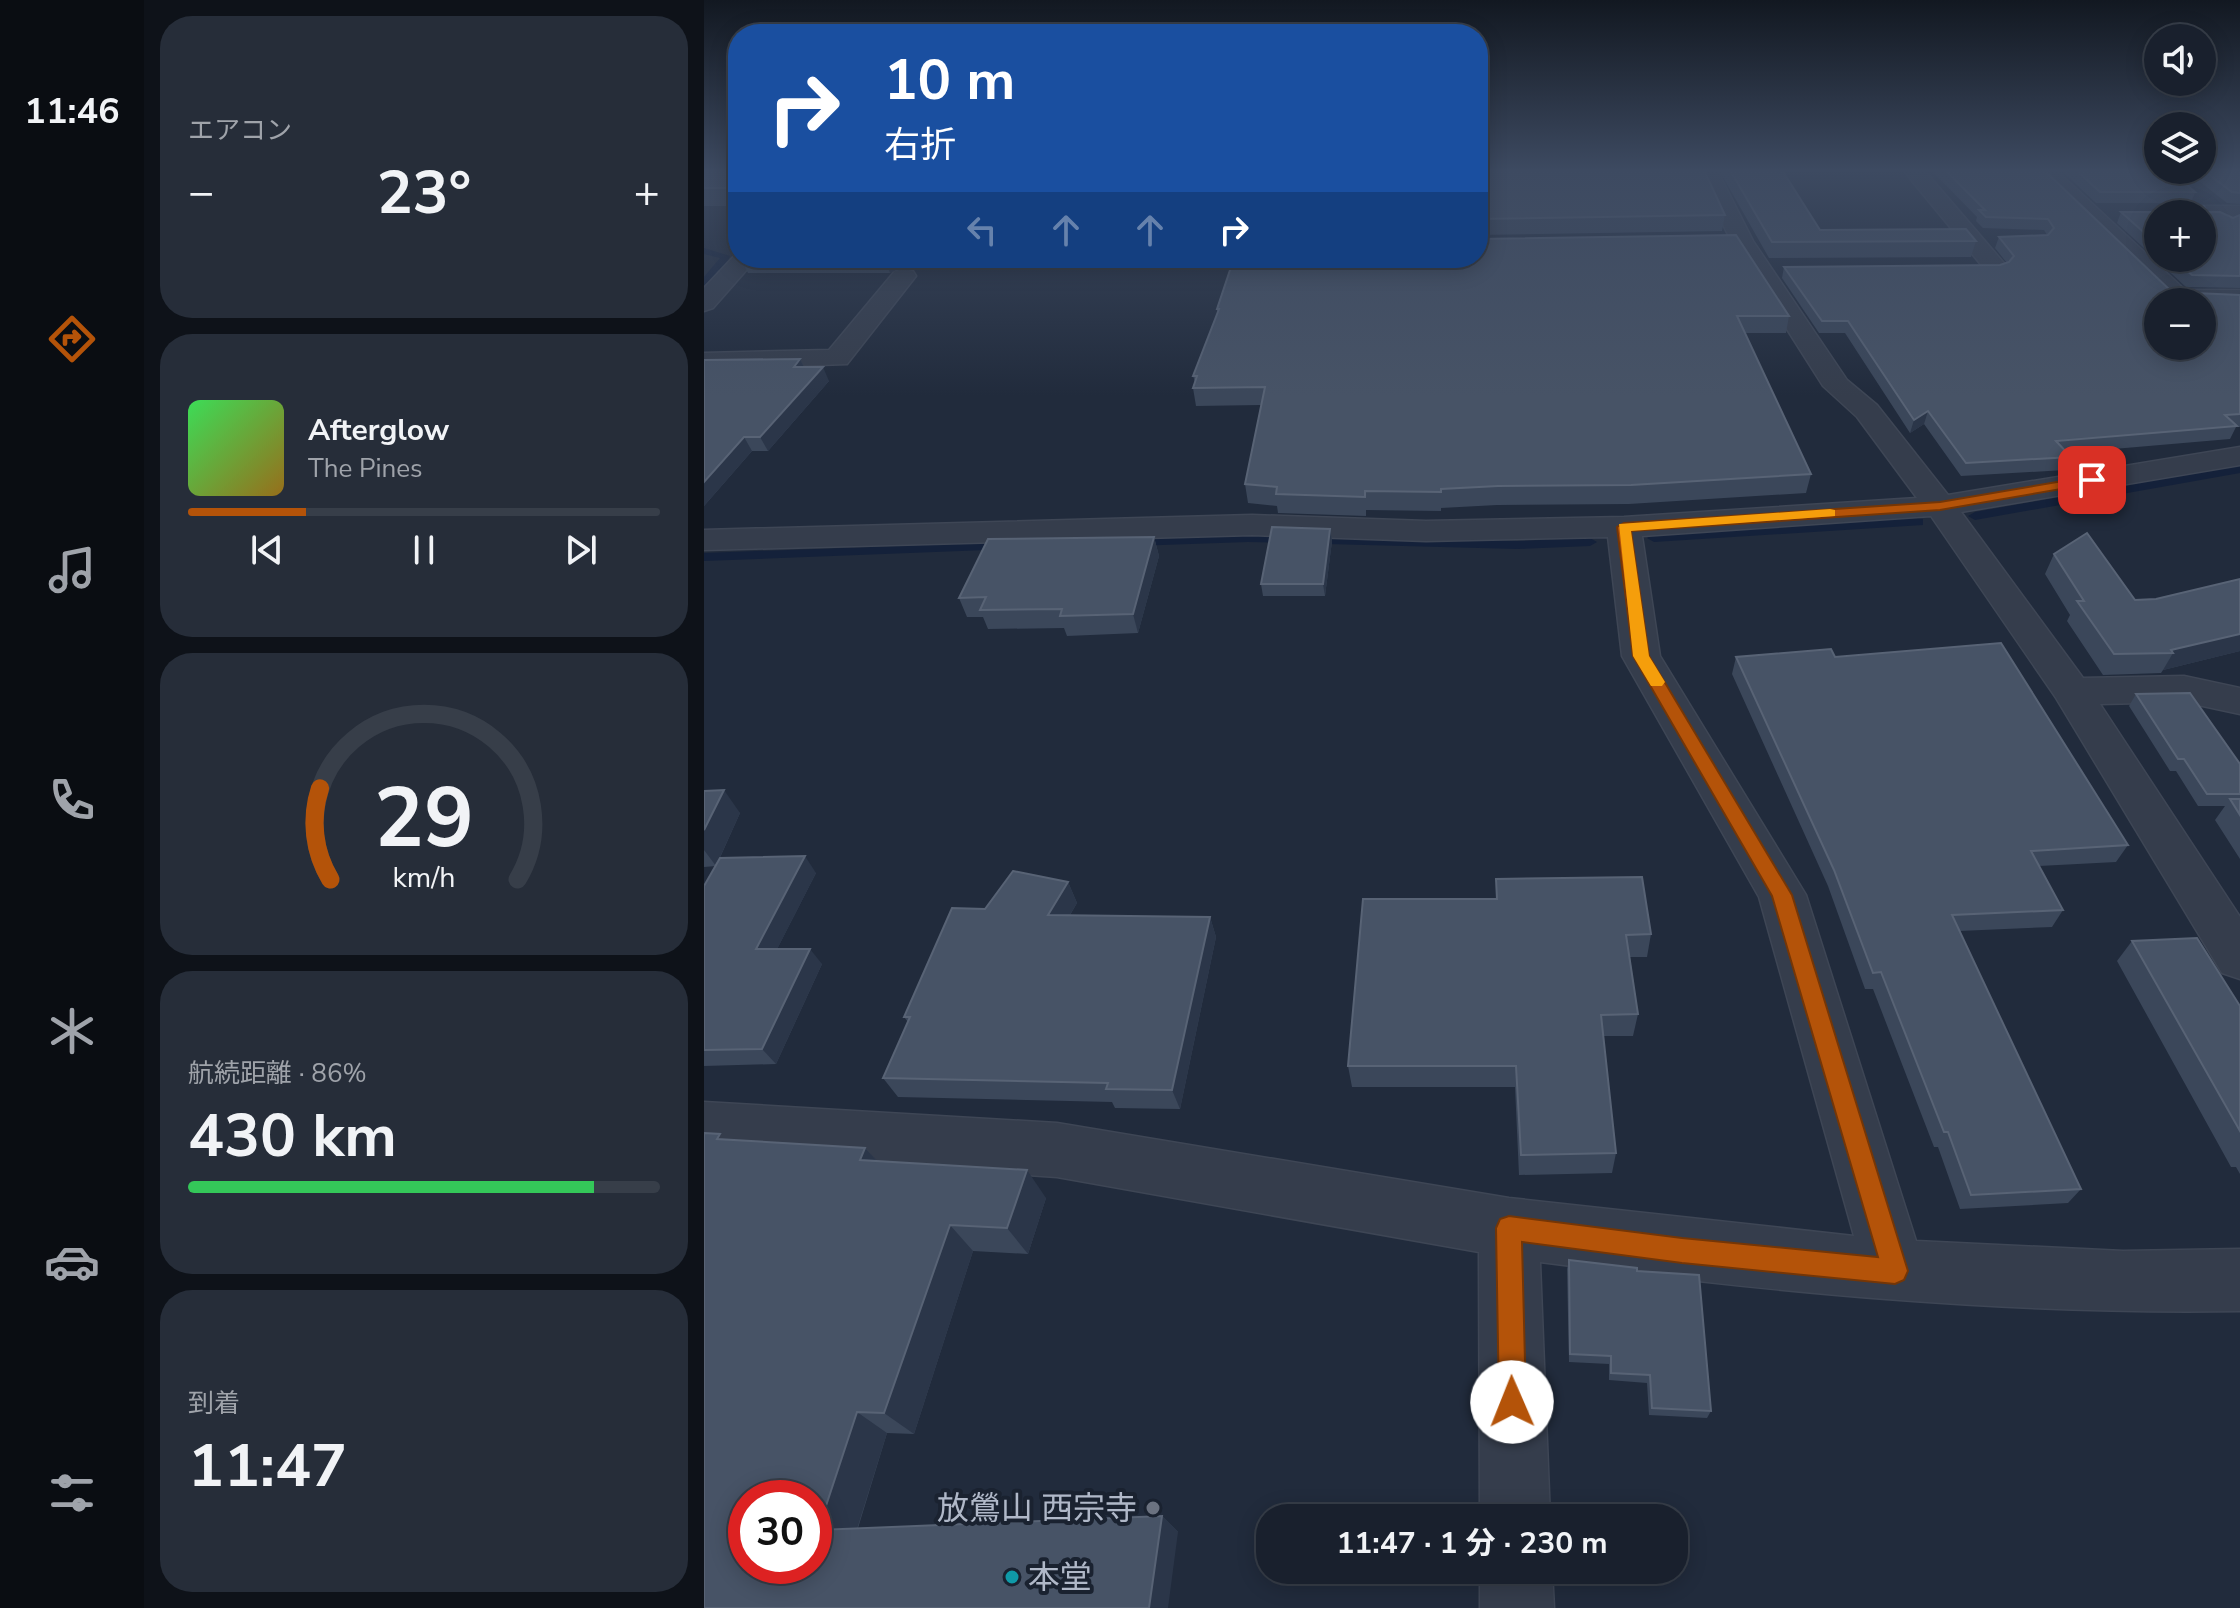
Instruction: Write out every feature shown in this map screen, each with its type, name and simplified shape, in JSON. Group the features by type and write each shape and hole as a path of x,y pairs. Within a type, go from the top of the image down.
{"street":[{"path":"1745,245 1763,268 1837,386 1867,411 1940,506 2072,691 2240,958"},
{"path":"1964,267 1995,267 1977,245"},
{"path":"2123,245 2179,298 2240,297"},
{"path":"704,303 736,268"},
{"path":"1763,268 1794,268"},
{"path":"704,361 837,358 904,276"},
{"path":"704,540 1252,525 1426,531 1624,527 1940,506 2240,456"},
{"path":"1624,527 1641,656 1782,895 1895,1271"},
{"path":"2072,691 2184,689 2240,701"},
{"path":"704,1128 1057,1150 1509,1228 1682,1250 1895,1271 2123,1282 2240,1280"},
{"path":"1509,1228 1515,1504"},
{"path":"1516,1584 1517,1608"}],"building":[{"path":"1488,245 1743,245 1789,316 1737,316 1811,474 1631,485 1498,486 1441,489 1441,492 1365,491 1365,497 1276,494 1277,487 1245,484 1265,387 1193,388 1197,376 1193,376 1231,268 1488,268"},
{"path":"2005,245 2123,245 2144,265 2144,272 2151,272 2168,288 2144,288 2144,360 2216,360 2216,294 2240,295 2240,414 2225,415 2237,426 2056,441 2071,457 1966,463 1928,411 1914,420 1848,321 1822,321 1784,267 2000,265 2014,256"},
{"path":"2216,245 2240,245 2240,276 2192,275 2188,272 2216,272"},
{"path":"800,359 794,367 823,367 760,437 744,437 704,482 704,360"},
{"path":"1272,527 1330,529 1323,584 1261,584"},
{"path":"2087,533 2135,600 2156,599 2240,579 2240,634 2171,650 2173,653 2114,654 2077,601 2084,601 2054,554"},
{"path":"1154,537 1133,614 1060,616 1062,609 980,610 986,597 959,598 988,539"},
{"path":"2001,643 2128,845 2031,851 2063,910 1952,915 2081,1189 1971,1195 1881,972 1873,973 1834,870 1736,657 1831,649 1835,657"},
{"path":"2190,693 2240,764 2240,794 2207,794 2184,759 2178,759 2136,694"},
{"path":"724,790 704,830 704,791"},
{"path":"2230,799 2240,799 2240,815"},
{"path":"805,856 756,949 810,949 762,1049 704,1050 704,886 720,858"},
{"path":"1013,871 1068,882 1048,915 1210,917 1172,1090 1106,1089 1108,1083 883,1078 910,1017 904,1017 952,908 985,909"},
{"path":"1642,877 1651,934 1626,935 1638,1014 1601,1015 1616,1153 1521,1155 1516,1066 1348,1066 1363,899 1497,899 1496,879"},
{"path":"2197,938 2240,1006 2240,1131 2132,941"},
{"path":"704,1133 720,1134 717,1139 865,1148 860,1160 1027,1170 1007,1228 950,1225 884,1413 857,1412 832,1488 832,1480 728,1480 728,1584 832,1584 832,1529 1162,1516 1149,1608 704,1608"},
{"path":"1569,1260 1637,1268 1637,1271 1699,1275 1711,1411 1652,1408 1650,1375 1611,1373 1611,1356 1570,1354"}],"waterway":[{"path":"704,251 725,256 723,263 704,283"},
{"path":"1975,516 2240,469"},
{"path":"1654,538 1918,522"},
{"path":"1133,542 1248,538 1517,545 1590,542"},
{"path":"704,557 1007,546"}],"slow traffic":[{"path":"1656,682 1641,656 1624,527 1830,513"}],"place":[{"name":"放鶯山 西宗寺","path":"1153,1508"},
{"name":"本堂","path":"1012,1577"}],"route":[{"path":"1512,1402 1509,1228 1682,1250 1895,1271 1782,895 1641,656 1624,527 1940,506 2092,480"}]}
